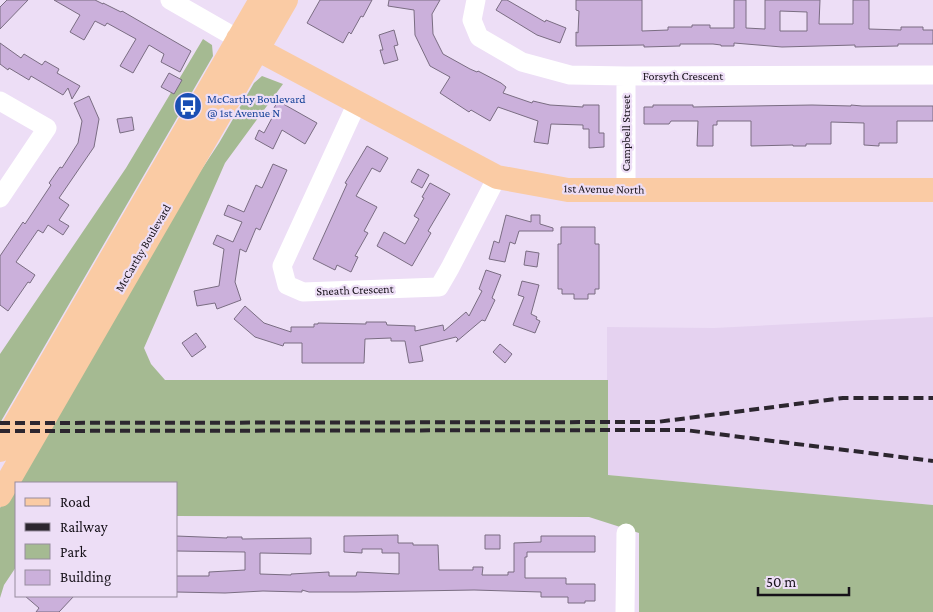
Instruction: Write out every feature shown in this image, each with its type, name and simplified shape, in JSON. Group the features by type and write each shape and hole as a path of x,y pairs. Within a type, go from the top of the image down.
{"main road":[{"name":"McCarthy Boulevard","path":"0,495 248,44 261,0"},
{"name":"McCarthy Boulevard","path":"0,450 248,44 286,0"},
{"name":"1st Avenue North","path":"248,44 497,176 568,190 933,190"}],"street":[{"name":"1st Avenue North","path":"170,0 248,44"},
{"name":"Forsyth Crescent","path":"476,0 472,20 479,36 522,62 570,75 933,75"},
{"name":"Campbell Street","path":"626,76 626,190"},
{"path":"0,101 47,128 0,198"},
{"name":"Sneath Crescent","path":"357,103 282,266 287,285 303,292 439,287 497,176"},
{"path":"625,612 626,533"}],"shaded area":[{"path":"933,317 933,505 607,475 607,327 714,328"}],"green space":[{"path":"203,39 212,45 213,56 0,423 0,354 126,168"},
{"path":"262,76 283,84 225,163 144,348 151,364 165,380 608,380 608,475 933,505 933,612 639,612 639,533 589,517 178,516 178,482 15,482 15,568 4,585 0,598 0,508 134,272 219,143 254,83"}],"building":[{"path":"7,0 28,0 0,29 0,7"},
{"path":"54,0 95,0 122,11 191,51 180,72 161,62 164,54 149,45 133,73 120,66 136,39 107,23 105,26 95,21 84,40 70,32 80,15"},
{"path":"320,0 372,0 363,17 361,16 351,34 349,32 343,43 307,23"},
{"path":"389,0 440,0 432,14 433,34 443,54 501,83 506,87 503,93 532,103 533,101 550,105 583,107 583,105 599,105 599,133 604,133 604,147 589,148 589,129 583,129 583,125 551,124 548,144 534,142 538,121 498,107 490,121 471,110 469,112 440,93 450,77 430,66 415,35 414,10 388,6"},
{"path":"502,0 507,0 545,22 546,20 566,28 560,43 537,35 496,10"},
{"path":"576,0 642,0 642,31 668,30 668,27 692,27 692,25 710,25 710,28 734,28 734,0 746,0 746,28 765,29 765,0 820,0 819,24 853,24 853,0 869,0 869,29 901,30 901,27 923,27 923,30 933,30 933,44 855,47 855,45 782,47 734,43 734,46 680,44 680,46 644,47 644,45 576,46 579,11 576,10","holes":["780,11 807,12 807,31 780,31"]},
{"path":"394,30 398,45 394,46 398,60 384,64 380,50 383,50 379,35"},
{"path":"0,43 21,58 24,54 42,65 45,61 59,69 57,73 80,86 72,99 68,88 63,95 31,76 29,80 0,64"},
{"path":"169,73 182,80 174,94 161,87"},
{"path":"89,96 99,119 94,147 59,198 69,205 59,220 69,226 63,235 48,225 43,233 38,230 16,262 35,275 8,311 0,305 0,256 23,222 25,224 51,185 49,183 60,167 62,168 78,143 82,121 74,103"},
{"path":"278,101 317,123 305,144 282,130 273,149 255,139 259,130 264,133 273,116 270,115"},
{"path":"653,105 693,105 693,107 812,105 933,106 933,121 897,121 897,143 879,143 879,146 864,145 864,123 831,122 831,144 751,146 751,121 717,121 717,125 713,125 713,146 697,146 698,121 644,124 644,107 653,107"},
{"path":"132,117 134,130 120,133 117,119"},
{"path":"367,146 388,158 380,172 372,168 356,196 377,207 364,231 368,233 355,256 358,257 351,272 337,265 335,270 313,259 347,184 345,183"},
{"path":"273,164 287,170 260,230 256,228 246,252 240,249 235,282 241,300 217,309 215,303 197,306 194,291 219,286 224,249 213,244 217,235 233,242 242,222 224,215 228,205 244,212 256,185 262,188"},
{"path":"418,169 429,175 422,188 411,182"},
{"path":"430,183 450,194 428,231 431,233 412,266 377,246 384,232 405,244 419,219 414,216"},
{"path":"506,215 531,222 531,215 540,215 540,224 553,228 553,231 519,231 515,244 510,242 505,262 489,259 494,241 499,243"},
{"path":"561,227 595,227 595,244 599,244 599,289 595,289 595,294 588,294 588,299 574,299 574,294 562,294 562,289 558,289 558,244 561,244"},
{"path":"526,251 539,253 537,267 524,265"},
{"path":"486,270 501,275 492,298 495,300 485,321 482,320 456,342 458,339 456,337 420,346 423,361 409,363 405,341 391,341 391,338 365,339 364,363 302,363 302,343 284,343 283,346 255,337 234,319 245,306 264,323 291,332 291,327 314,327 314,324 318,323 366,324 366,322 386,322 387,325 415,326 415,331 443,325 444,331 466,312 469,316 482,291 479,289"},
{"path":"522,281 539,285 531,314 540,321 535,333 513,325 524,297 518,295"},
{"path":"196,333 206,347 192,357 182,343"},
{"path":"500,344 512,354 505,363 493,352"},
{"path":"398,535 398,543 438,545 439,570 473,570 473,567 483,567 482,575 508,575 508,572 514,572 514,543 541,542 541,536 595,536 595,552 527,552 527,557 525,557 525,578 566,578 566,584 595,584 595,601 568,603 568,597 541,597 541,592 474,590 178,592 178,576 209,576 209,572 245,570 245,552 178,551 178,536 242,537 242,539 311,538 311,554 260,553 260,574 291,575 329,572 329,576 356,576 357,572 399,574 399,553 382,553 382,549 362,549 362,553 344,552 344,536"},
{"path":"485,535 500,535 500,549 485,549"},
{"path":"26,597 73,597 59,612 36,612 39,608"}],"railway":[{"path":"0,423 657,422 843,398 933,398"},
{"path":"0,431 685,430 933,461"}],"place":[{"name":"McCarthy Boulevard @ 1st Avenue N","path":"188,106"}]}
